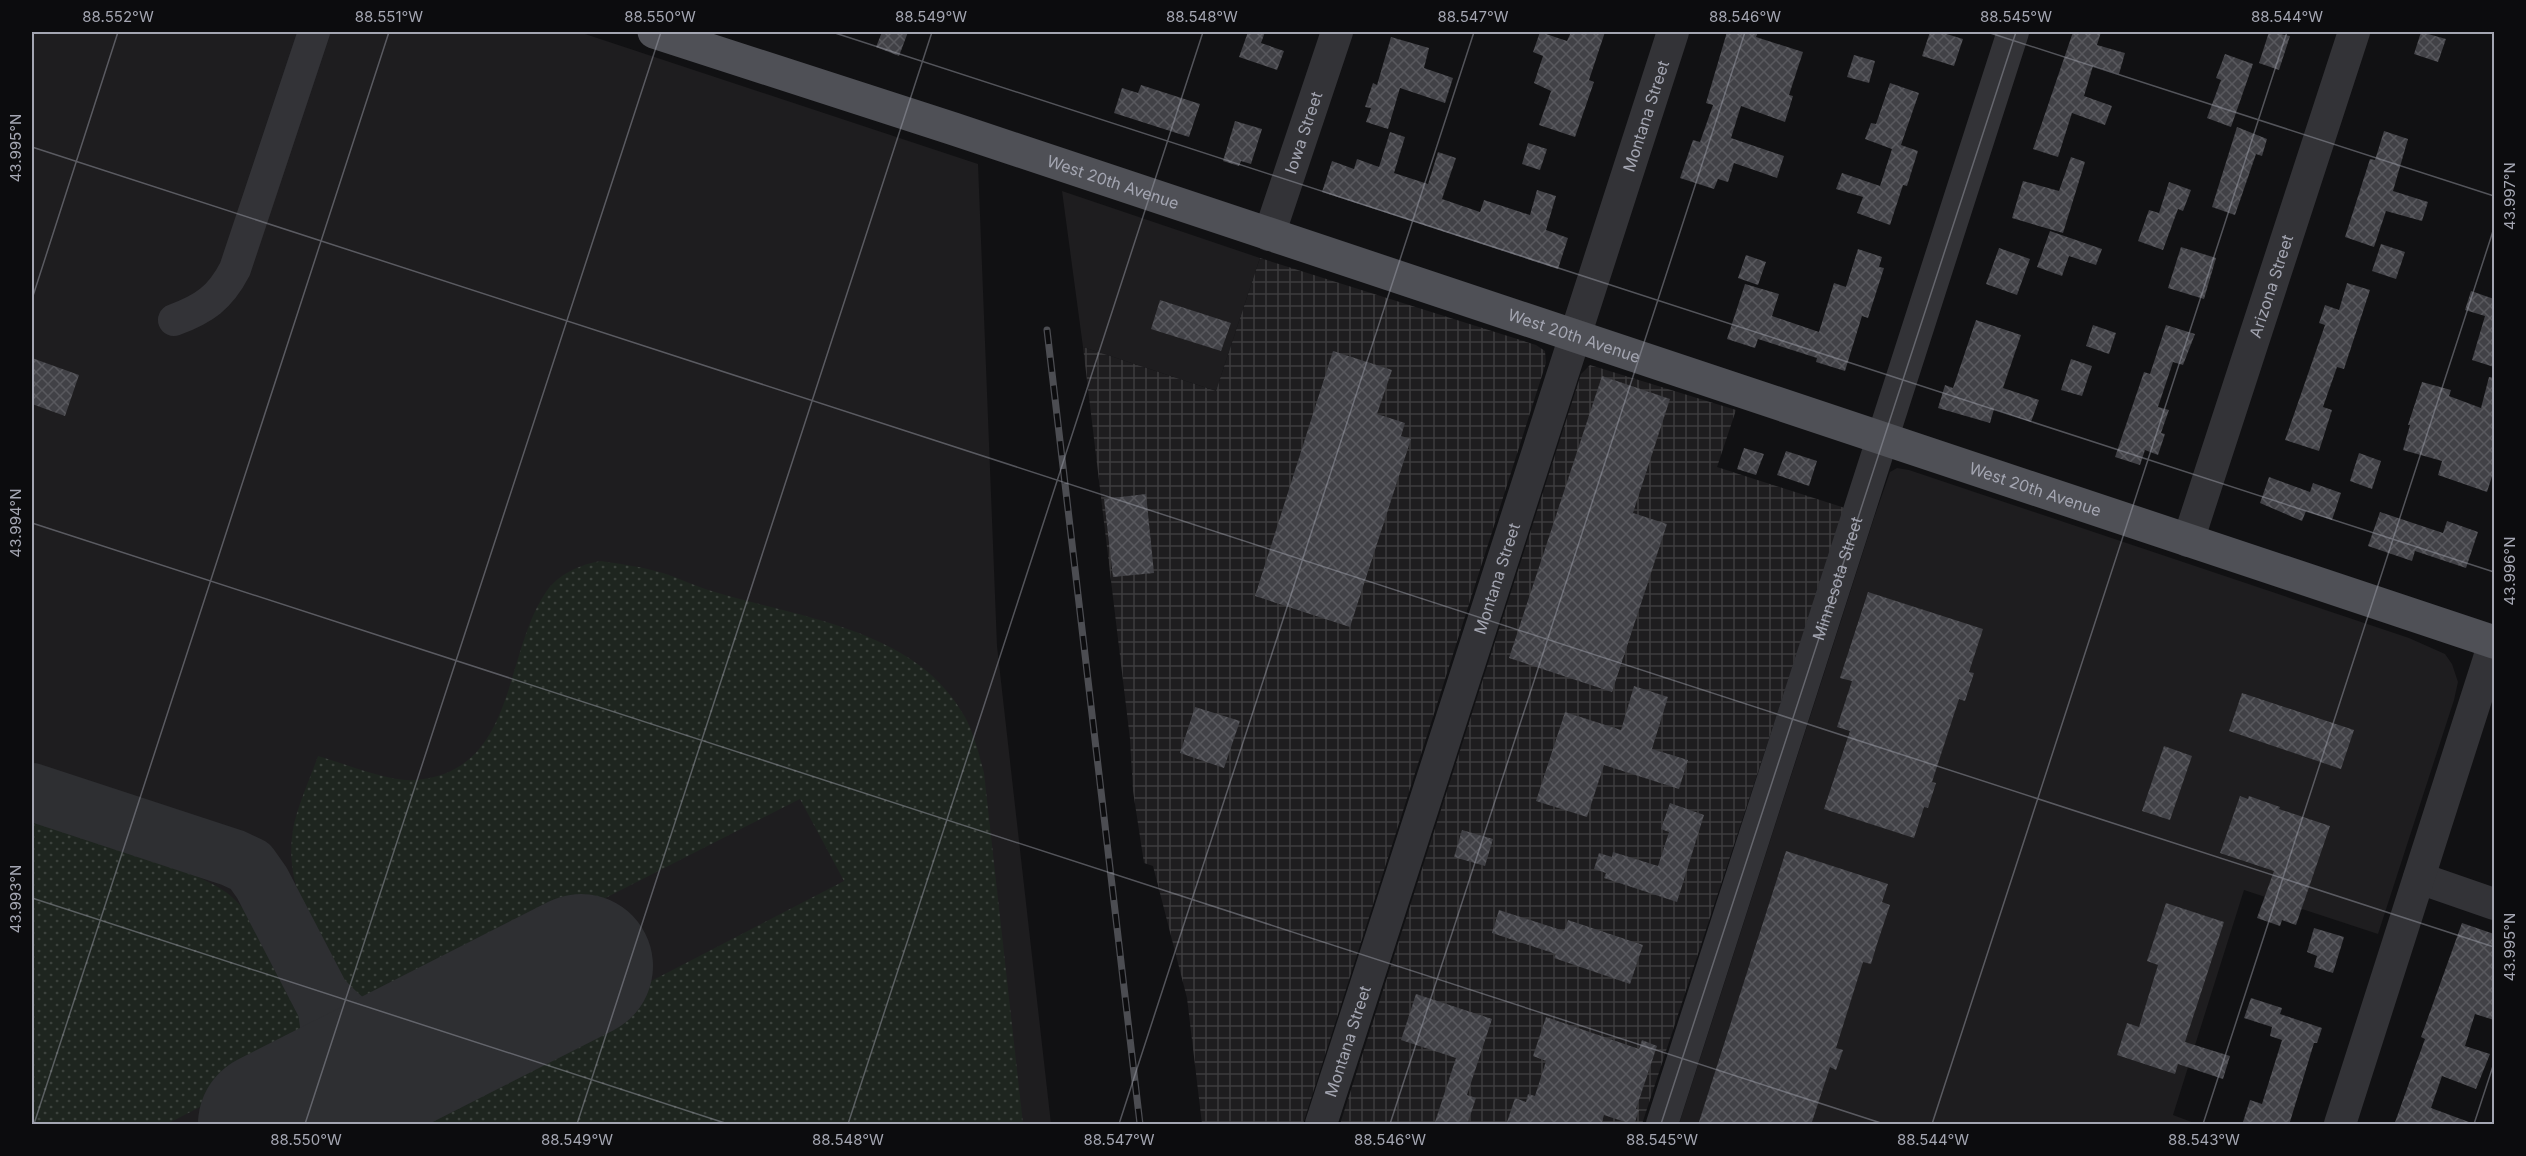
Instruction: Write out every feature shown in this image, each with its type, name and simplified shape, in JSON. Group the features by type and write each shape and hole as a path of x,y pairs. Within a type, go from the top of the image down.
{"main road":[{"name":"West 20th Avenue","path":"654,32 1576,336 2494,643"}],"street":[{"path":"174,320 208,304 225,288 235,269 314,32"},
{"name":"Iowa Street","path":"1269,235 1337,32"},
{"name":"Montana Street","path":"1321,1125 1673,32"},
{"name":"Minnesota Street","path":"1662,1125 2013,32"},
{"name":"Arizona Street","path":"2188,541 2354,32"},
{"path":"2340,1125 2494,643"},
{"path":"2419,878 2494,904"}],"shaded area":[{"path":"32,32 579,32 978,164 997,646 1051,1124 32,1124"},
{"path":"1062,191 1260,258 1216,391 1083,347"},
{"path":"1260,258 1536,345 1545,351 1546,363 1303,1124 1202,1124 1187,998 1153,866 1144,863 1133,791 1130,739 1083,347 1216,391"},
{"path":"1590,365 1736,410 1717,467 1845,508 1642,1124 1340,1124 1581,374"},
{"path":"1897,468 1909,470 2409,638 2445,654 2452,664 2458,682 2454,700 2378,934 2244,890 2173,1115 2197,1124 1679,1124 1874,518 1890,472"},
{"path":"601,561 670,575 708,590 854,631 918,664 944,687 965,717 984,773 1023,1124 423,1124 434,1098 445,1088 844,881 800,799 395,1005 370,1000 348,987 306,912 293,873 291,852 293,830 300,803 318,756 380,775 416,780 449,772 473,756 490,733 503,706 532,618 546,592 570,571"},
{"path":"32,818 189,871 232,897 262,935 303,1018 298,1041 287,1062 167,1124 32,1124"}],"building":[{"path":"882,32 908,32 899,56 876,47"},
{"path":"1248,32 1265,32 1261,43 1284,51 1277,70 1239,57"},
{"path":"1540,32 1567,41 1571,32 1605,32 1589,80 1594,82 1575,137 1539,125 1551,91 1534,83 1543,56 1533,52"},
{"path":"1727,32 1758,32 1756,37 1803,52 1789,95 1793,96 1785,122 1741,106 1731,138 1784,156 1777,178 1734,163 1728,182 1718,179 1714,189 1680,178 1693,140 1700,142 1713,105 1706,103"},
{"path":"1930,32 1940,32 1963,39 1954,66 1922,56"},
{"path":"2073,32 2101,32 2097,45 2125,53 2119,74 2093,66 2084,96 2112,106 2105,125 2072,113 2058,157 2033,149"},
{"path":"2269,32 2290,36 2279,70 2259,63"},
{"path":"2421,32 2446,39 2438,62 2414,54"},
{"path":"1391,37 1429,48 1424,68 1453,78 1445,103 1400,88 1388,129 1366,122 1371,108 1365,107 1373,83 1377,85"},
{"path":"2225,54 2253,64 2231,127 2207,118 2221,80 2216,78"},
{"path":"1854,55 1875,61 1869,83 1847,77"},
{"path":"1890,83 1919,93 1901,145 1918,151 1907,186 1903,185 1890,225 1857,213 1863,197 1836,189 1842,173 1880,186 1892,149 1865,139 1871,123 1876,124"},
{"path":"1141,85 1200,104 1189,137 1114,113 1122,88 1138,93"},
{"path":"1235,121 1262,129 1251,164 1241,161 1239,166 1223,161"},
{"path":"2237,127 2267,139 2262,156 2256,154 2235,215 2212,207"},
{"path":"2384,131 2408,139 2393,191 2428,202 2422,221 2386,211 2374,247 2345,237 2370,159 2375,160"},
{"path":"1390,132 1405,137 1394,173 1428,184 1438,152 1456,158 1442,199 1480,212 1484,200 1530,215 1537,190 1556,196 1546,230 1568,238 1558,269 1322,192 1332,161 1354,169 1357,159 1379,167"},
{"path":"1528,143 1547,149 1540,170 1522,164"},
{"path":"2071,157 2085,162 2063,233 2012,218 2023,181 2059,191"},
{"path":"2169,182 2191,190 2183,211 2178,209 2163,250 2138,241 2149,210 2159,213"},
{"path":"2050,231 2102,249 2096,265 2069,256 2062,276 2037,267"},
{"path":"2381,244 2405,252 2396,279 2372,271"},
{"path":"2181,247 2216,258 2204,299 2168,288"},
{"path":"1999,248 2030,259 2017,295 1986,284"},
{"path":"1858,249 1882,257 1879,267 1884,268 1868,318 1862,316 1845,371 1816,362 1817,358 1758,339 1755,348 1727,339 1745,284 1779,294 1772,316 1819,332 1834,283 1846,287"},
{"path":"1746,255 1766,262 1758,285 1738,278"},
{"path":"2347,283 2370,290 2344,369 2337,367 2323,407 2332,410 2319,451 2285,440 2325,325 2319,323 2325,305 2339,310"},
{"path":"2471,291 2494,299 2494,367 2472,360 2485,316 2465,310"},
{"path":"1160,300 1231,323 1221,351 1151,329"},
{"path":"1976,320 2021,335 2003,388 2039,400 2031,422 1994,409 1990,423 1938,408 1945,385 1953,388"},
{"path":"2093,325 2116,333 2109,354 2086,346"},
{"path":"2166,325 2195,334 2183,365 2173,362 2158,407 2169,410 2161,433 2165,434 2158,455 2145,450 2140,465 2115,457 2144,372 2150,374"},
{"path":"1333,351 1392,370 1377,414 1405,423 1401,436 1411,439 1350,627 1255,596"},
{"path":"32,358 79,375 65,416 32,404"},
{"path":"2071,359 2092,366 2082,396 2061,390"},
{"path":"1602,376 1670,399 1633,513 1667,524 1612,692 1509,658"},
{"path":"2489,377 2494,378 2494,470 2487,492 2438,475 2442,461 2403,450 2410,425 2408,425 2422,382 2451,390 2449,396 2481,408"},
{"path":"1744,448 1764,454 1756,475 1737,469"},
{"path":"1786,451 1817,461 1809,486 1777,475"},
{"path":"2359,453 2381,461 2372,489 2350,481"},
{"path":"2269,477 2310,492 2313,483 2341,493 2332,520 2306,511 2302,521 2260,503"},
{"path":"1146,494 1154,573 1113,577 1104,499"},
{"path":"2380,512 2443,533 2447,521 2478,532 2466,568 2415,551 2412,561 2368,546"},
{"path":"1868,592 1983,629 1969,672 1974,673 1965,701 1959,699 1932,782 1936,783 1928,808 1924,807 1914,838 1824,809 1850,731 1837,727 1852,681 1840,678"},
{"path":"1634,686 1668,697 1652,749 1688,760 1679,789 1604,765 1587,817 1536,801 1565,712 1621,730"},
{"path":"2242,693 2354,730 2341,769 2229,731"},
{"path":"1195,707 1240,721 1224,768 1180,753"},
{"path":"2164,746 2192,756 2170,820 2142,811"},
{"path":"2240,796 2248,799 2249,796 2330,826 2296,925 2282,920 2280,926 2257,918 2274,871 2220,853"},
{"path":"1670,803 1704,815 1677,902 1604,878 1606,873 1594,869 1599,853 1612,857 1613,852 1658,866 1669,832 1661,829"},
{"path":"1462,830 1493,839 1485,866 1454,857"},
{"path":"1786,851 1888,884 1882,902 1890,905 1871,964 1863,962 1836,1048 1843,1050 1836,1070 1830,1067 1811,1125 1698,1125"},
{"path":"2166,903 2224,922 2185,1042 2230,1056 2223,1079 2178,1064 2175,1074 2117,1055 2127,1023 2139,1027 2158,965 2147,961"},
{"path":"1499,910 1564,931 1568,920 1643,945 1630,984 1554,958 1556,954 1492,933"},
{"path":"2462,923 2494,934 2494,1020 2475,1014 2465,1046 2490,1054 2476,1089 2442,1076 2431,1108 2469,1122 2469,1125 2394,1125 2425,1039 2421,1037"},
{"path":"2314,928 2344,937 2333,973 2314,967 2317,956 2307,952"},
{"path":"1416,994 1492,1019 1467,1095 1476,1098 1467,1125 1434,1125 1456,1058 1401,1040"},
{"path":"2251,998 2282,1008 2280,1014 2322,1028 2317,1043 2314,1043 2289,1125 2242,1125 2250,1100 2262,1104 2282,1040 2270,1036 2272,1027 2244,1018"},
{"path":"1546,1017 1639,1049 1642,1040 1657,1046 1636,1109 1639,1110 1634,1125 1604,1115 1601,1125 1506,1125 1515,1098 1526,1102 1528,1094 1535,1096 1546,1061 1533,1056"}],"taxiway":[{"path":"32,792 233,858 250,866 262,883 387,1124"},
{"path":"325,1001 353,1026 380,1039 411,1041 448,1034"},
{"path":"282,1118 308,1092 324,1067 330,1038 325,1001"}],"runway":[{"path":"270,1124 581,966"}],"railway":[{"path":"1047,330 1140,1124"}]}
